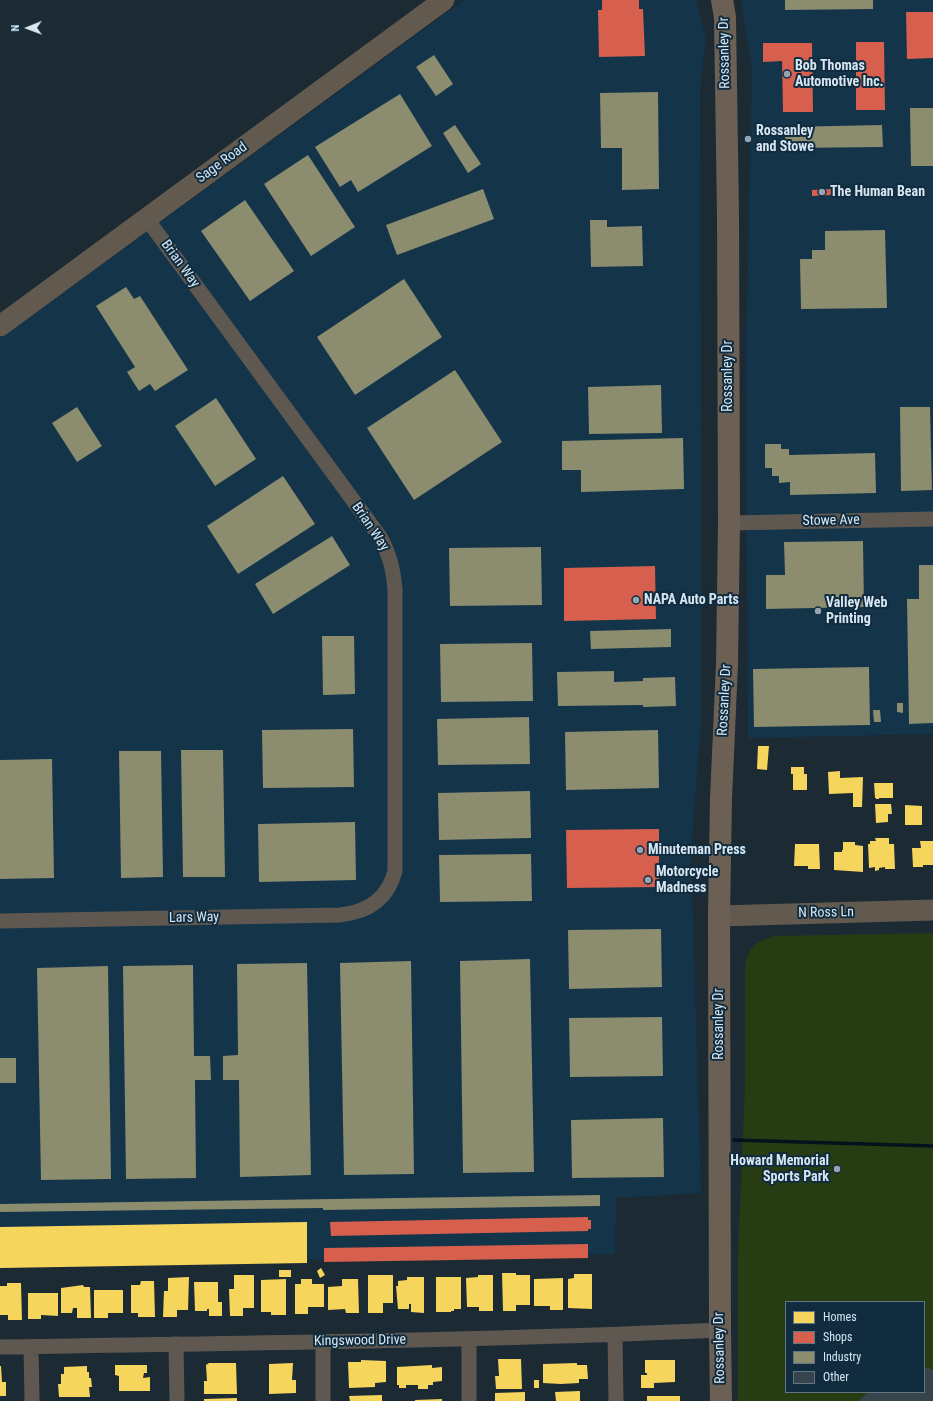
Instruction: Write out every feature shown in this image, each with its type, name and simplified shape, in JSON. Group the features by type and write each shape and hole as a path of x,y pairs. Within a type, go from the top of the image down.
{"main road":[{"name":"Sage Road","path":"0,326 444,0"},
{"name":"Rossanley Dr","path":"721,1401 719,916 721,800 727,664 729,523 728,216 725,17 722,0"},
{"name":"N Ross Ln","path":"719,916 933,910"}],"street":[{"name":"Brian Way","path":"147,219 388,550 394,574 395,589 395,871 393,881 381,896"},
{"name":"Stowe Ave","path":"729,523 933,519"},
{"name":"Lars Way","path":"0,921 340,915 354,914 366,909 374,905 381,896"},
{"name":"Kingswood Drive","path":"0,1347 469,1339 615,1335 720,1330"},
{"path":"615,1335 616,1401"},
{"path":"469,1339 469,1401"},
{"path":"323,1342 323,1401"},
{"path":"176,1344 177,1401"},
{"path":"31,1347 32,1401"}],"shaded area":[{"path":"464,0 696,0 706,38 700,90 702,712 691,852 701,1193 616,1198 615,1254 0,1266 0,339"},
{"path":"741,0 933,0 933,734 748,738 746,360 752,70"}],"green space":[{"name":"Howard Memorial Sports Park","path":"933,933 933,1401 738,1401 738,1254 745,1084 745,968 750,951 757,943 774,936"}],"building: Homes":[{"path":"758,746 769,746 767,770 757,769"},
{"path":"791,767 804,767 804,774 807,774 807,790 793,790 793,774 791,774"},
{"path":"840,771 840,778 863,777 862,807 853,807 853,793 829,794 828,772"},
{"path":"874,783 893,783 893,798 876,799"},
{"path":"875,804 891,804 892,814 888,814 888,822 876,823"},
{"path":"905,805 922,806 922,825 905,825"},
{"path":"875,838 889,838 889,844 894,844 895,869 885,869 885,867 879,868 879,870 875,871 875,867 869,868 868,844 870,844 870,841 876,841"},
{"path":"920,841 933,841 933,865 913,867 912,848 921,848"},
{"path":"843,842 855,842 855,845 863,846 863,872 834,870 834,852 842,852"},
{"path":"795,844 819,844 820,869 808,869 808,866 794,866"},
{"path":"307,1222 307,1263 0,1268 0,1227"},
{"path":"321,1268 325,1275 320,1278 317,1271"},
{"path":"279,1270 291,1270 291,1277 279,1277"},
{"path":"502,1273 530,1275 530,1305 516,1305 516,1311 503,1311"},
{"path":"574,1274 592,1274 592,1309 568,1308 568,1279 574,1278"},
{"path":"234,1275 254,1275 254,1308 243,1308 243,1316 230,1316 229,1289 234,1289"},
{"path":"368,1275 393,1275 393,1303 383,1303 383,1313 368,1313"},
{"path":"478,1275 493,1275 493,1311 479,1311 479,1307 467,1307 466,1278 478,1277"},
{"path":"189,1277 188,1310 177,1310 177,1317 163,1317 164,1291 168,1291 168,1278"},
{"path":"407,1277 424,1277 424,1313 411,1312 411,1304 409,1304 409,1309 398,1309 396,1286 398,1286 398,1281 407,1280"},
{"path":"436,1277 461,1277 461,1309 454,1309 454,1311 451,1312 436,1312"},
{"path":"563,1278 563,1310 550,1310 550,1306 534,1306 534,1279"},
{"path":"286,1279 286,1315 271,1315 271,1312 261,1312 261,1280"},
{"path":"301,1279 312,1279 312,1284 324,1284 324,1307 308,1307 308,1314 295,1314 295,1284 301,1284"},
{"path":"342,1279 358,1279 359,1313 346,1313 345,1309 328,1310 328,1287 342,1286"},
{"path":"141,1281 154,1281 155,1317 138,1317 138,1313 131,1313 131,1285 140,1285"},
{"path":"194,1282 218,1282 218,1302 222,1302 222,1316 209,1316 209,1309 207,1309 207,1311 195,1311"},
{"path":"7,1283 21,1283 22,1320 8,1320 8,1315 0,1315 0,1286 7,1286"},
{"path":"83,1285 84,1287 90,1287 91,1318 77,1318 77,1308 73,1308 72,1313 61,1313 61,1288"},
{"path":"94,1290 123,1290 123,1313 108,1313 108,1318 94,1318"},
{"path":"28,1293 58,1293 58,1316 41,1315 41,1319 28,1319"},
{"path":"498,1359 521,1359 522,1389 496,1389 495,1376 499,1376"},
{"path":"361,1360 386,1361 386,1382 375,1383 375,1387 349,1388 348,1362 361,1362"},
{"path":"645,1360 675,1360 675,1382 654,1383 654,1388 641,1388 641,1375 647,1375 647,1373 645,1373"},
{"path":"209,1363 236,1363 237,1394 204,1394 204,1381 207,1381 206,1365"},
{"path":"293,1363 292,1380 296,1380 296,1393 269,1394 269,1364"},
{"path":"577,1363 577,1365 587,1365 588,1379 579,1379 579,1383 543,1383 543,1364"},
{"path":"115,1365 147,1365 147,1373 144,1373 143,1378 150,1377 150,1391 119,1391 119,1376 115,1375"},
{"path":"432,1365 432,1368 442,1367 442,1381 433,1382 433,1385 428,1385 428,1389 418,1389 418,1385 406,1385 406,1388 399,1388 399,1385 397,1385 397,1367"},
{"path":"0,1366 2,1382 6,1382 6,1396 0,1396"},
{"path":"87,1366 87,1372 89,1372 89,1378 91,1378 92,1387 89,1387 90,1397 59,1397 58,1384 61,1384 61,1374 64,1374 64,1367"},
{"path":"534,1380 539,1380 539,1388 534,1388"},
{"path":"580,1391 580,1401 556,1401 555,1392"},
{"path":"525,1392 525,1401 495,1401 495,1393"},
{"path":"382,1395 382,1401 350,1401 349,1396"},
{"path":"647,1396 680,1396 680,1401 647,1401"},
{"path":"237,1398 237,1401 204,1401 204,1399"},
{"path":"442,1399 442,1401 415,1401 415,1400"}],"building: Shops":[{"path":"602,0 639,0 639,9 643,9 645,56 599,57 598,10 602,10"},
{"path":"906,12 933,12 933,58 907,59"},
{"path":"856,42 884,42 885,110 856,110"},
{"path":"763,43 812,43 813,112 783,112 782,61 763,62"},
{"name":"The Human Bean","path":"832,189 832,195 812,196 812,190"},
{"path":"655,566 656,619 564,621 564,568"},
{"path":"659,829 659,887 567,888 566,830"},
{"path":"588,1217 588,1220 591,1220 591,1229 588,1229 588,1231 331,1236 330,1222"},
{"path":"588,1244 588,1258 324,1262 324,1248"}],"building: Industry":[{"path":"785,0 873,0 873,9 785,10"},
{"path":"434,55 453,84 436,96 416,67"},
{"path":"658,92 659,189 622,190 622,148 601,148 600,93"},
{"path":"400,94 432,146 358,192 351,180 340,187 315,147"},
{"path":"910,108 933,108 933,166 911,166"},
{"path":"455,125 481,164 468,173 443,133"},
{"path":"882,125 883,147 785,148 785,127"},
{"path":"308,155 355,227 311,256 264,184"},
{"path":"483,189 494,219 397,255 386,225"},
{"path":"245,200 294,271 250,301 201,231"},
{"path":"590,220 607,220 607,227 642,226 643,266 591,267"},
{"path":"885,230 887,308 801,309 800,259 812,259 812,250 825,250 825,231"},
{"path":"404,279 442,337 355,395 317,337"},
{"path":"126,287 134,299 140,296 188,370 155,391 150,384 139,391 127,372 135,367 96,306"},
{"path":"455,370 502,442 414,500 367,428"},
{"path":"661,385 662,433 589,434 588,387"},
{"path":"216,398 256,459 215,486 175,426"},
{"path":"77,407 102,446 77,462 52,423"},
{"path":"900,407 930,407 932,490 901,491"},
{"path":"683,438 684,489 581,492 581,470 562,470 562,441"},
{"path":"765,444 781,444 781,449 789,449 789,455 875,453 876,493 790,495 790,482 779,483 779,476 772,476 772,468 765,468"},
{"path":"283,476 315,524 238,574 207,526"},
{"path":"332,536 350,565 273,614 255,584"},
{"path":"863,541 864,607 766,609 766,575 785,575 784,542"},
{"path":"541,547 542,605 450,606 449,548"},
{"path":"919,565 933,565 933,723 909,724 907,599 919,599"},
{"path":"671,629 671,647 591,649 590,631"},
{"path":"322,636 354,636 355,694 323,695"},
{"path":"532,643 533,701 441,702 440,644"},
{"path":"869,667 870,725 754,727 753,669"},
{"path":"614,671 614,682 643,681 643,678 675,677 676,706 558,706 557,672"},
{"path":"897,703 903,703 903,713 897,712"},
{"path":"873,710 880,710 881,722 874,722"},
{"path":"529,717 530,764 438,765 437,719"},
{"path":"353,729 354,787 263,788 262,730"},
{"path":"658,730 659,788 566,790 565,732"},
{"path":"181,750 223,750 225,877 183,877"},
{"path":"119,751 161,751 163,877 121,878"},
{"path":"52,759 54,878 0,879 0,760"},
{"path":"530,791 531,838 439,840 438,793"},
{"path":"355,822 356,880 259,882 258,824"},
{"path":"531,854 532,901 440,902 439,855"},
{"path":"661,929 662,987 569,989 568,930"},
{"path":"530,959 534,1172 463,1173 460,961"},
{"path":"411,961 414,1174 344,1175 340,963"},
{"path":"307,963 311,1175 240,1177 239,1080 223,1080 223,1056 238,1055 237,964"},
{"path":"193,965 194,1056 210,1056 211,1080 195,1080 196,1178 126,1179 123,966"},
{"path":"108,966 111,1179 41,1180 37,968"},
{"path":"662,1017 663,1076 570,1077 569,1018"},
{"path":"0,1058 16,1058 16,1083 0,1083"},
{"path":"663,1118 664,1177 572,1178 571,1120"},
{"path":"600,1195 600,1206 323,1210 323,1208 0,1212 0,1204"}],"building: Other":[{"path":"928,1367 931,1370 933,1369 933,1401 858,1401 868,1393 925,1393 925,1370"}],"waterway":[{"path":"734,1140 933,1146"}],"place":[{"name":"Bob Thomas Automotive Inc.","path":"787,74"},
{"name":"Rossanley and Stowe","path":"748,139"},
{"name":"The Human Bean","path":"822,192"},
{"name":"NAPA Auto Parts","path":"636,600"},
{"name":"Valley Web Printing","path":"818,611"},
{"name":"Minuteman Press","path":"640,850"},
{"name":"Motorcycle Madness","path":"648,880"},
{"name":"Howard Memorial Sports Park","path":"837,1169"}]}
